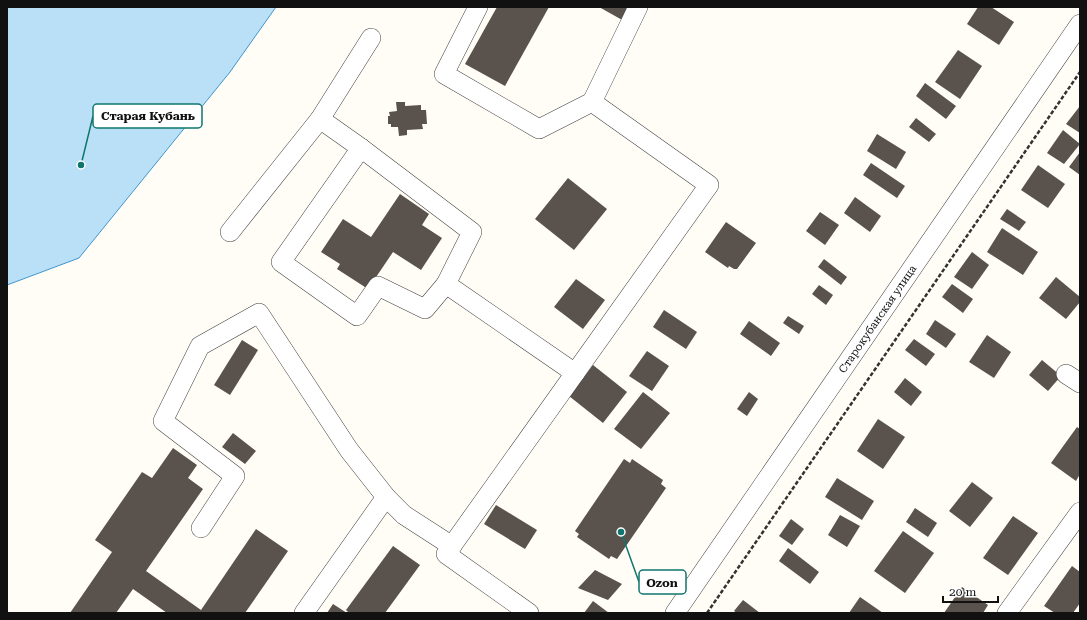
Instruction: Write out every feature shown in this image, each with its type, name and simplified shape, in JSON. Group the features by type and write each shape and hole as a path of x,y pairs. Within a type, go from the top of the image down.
{"street":[{"path":"478,7 444,74 539,129 592,102 638,7"},
{"name":"Старокубанская улица","path":"675,613 1080,24"},
{"path":"230,232 320,119 371,38"},
{"path":"529,613 446,554 709,185 592,102"},
{"path":"320,119 361,148 472,232 446,284 425,309 378,286 358,316 281,262 361,148"},
{"path":"446,284 575,373"},
{"path":"201,528 235,476 163,421 200,346 259,313 349,450 386,497 404,515 452,546"},
{"path":"304,613 386,497"},
{"path":"1007,613 1080,512"}],"path":[{"path":"708,613 1080,72"}],"water":[{"path":"7,7 276,7 230,72 79,258 7,285"}],"building":[{"path":"497,7 549,7 505,86 465,64"},
{"path":"599,7 631,7 624,21"},
{"path":"978,7 991,7 1014,22 999,45 967,24"},
{"path":"958,50 982,66 960,99 935,82"},
{"path":"925,83 956,106 946,119 916,96"},
{"path":"396,102 405,102 405,106 421,105 421,110 426,110 427,124 422,124 423,129 407,130 407,135 399,136 398,127 391,127 391,124 388,124 388,116 390,116 389,112 397,111"},
{"path":"1080,106 1080,133 1066,124"},
{"path":"916,118 936,134 929,142 909,127"},
{"path":"1063,130 1080,144 1064,164 1047,153"},
{"path":"877,134 906,152 896,169 867,151"},
{"path":"1080,152 1080,175 1069,167"},
{"path":"871,163 905,186 897,198 863,175"},
{"path":"1038,165 1065,184 1048,208 1021,190"},
{"path":"568,178 607,209 574,250 535,219"},
{"path":"400,194 429,214 422,225 442,238 421,270 393,252 368,289 337,269 340,264 321,252 343,219 371,237"},
{"path":"855,197 881,216 870,232 844,213"},
{"path":"1007,209 1026,222 1019,231 1000,219"},
{"path":"820,212 839,225 825,245 806,231"},
{"path":"726,222 756,243 737,269 729,266 728,268 705,252"},
{"path":"1002,228 1038,252 1023,275 987,252"},
{"path":"972,252 989,265 972,289 954,277"},
{"path":"824,259 847,277 841,285 818,267"},
{"path":"1056,277 1080,297 1080,302 1066,319 1039,298"},
{"path":"576,279 605,300 583,329 554,307"},
{"path":"952,284 973,299 963,313 942,297"},
{"path":"819,285 833,295 826,305 812,294"},
{"path":"664,310 697,332 686,349 653,327"},
{"path":"788,316 804,326 799,334 783,323"},
{"path":"935,320 956,334 946,348 926,334"},
{"path":"749,321 780,343 771,356 740,334"},
{"path":"987,335 1011,352 994,378 969,362"},
{"path":"914,339 935,354 926,366 905,350"},
{"path":"242,340 258,350 230,395 214,385"},
{"path":"647,351 669,366 652,391 629,376"},
{"path":"1042,360 1061,376 1048,391 1029,375"},
{"path":"593,365 627,392 603,423 569,396"},
{"path":"905,378 922,392 911,406 894,392"},
{"path":"643,392 670,413 641,449 614,429"},
{"path":"749,392 758,399 747,416 737,409"},
{"path":"878,419 905,437 883,469 857,451"},
{"path":"1077,427 1080,429 1080,474 1076,481 1051,463"},
{"path":"233,433 256,451 245,464 222,447"},
{"path":"173,448 197,465 188,478 203,489 146,571 201,610 256,529 288,551 245,613 167,613 133,589 116,613 70,613 112,552 95,540 142,472 152,478"},
{"path":"624,459 630,463 632,459 663,480 661,484 666,488 617,559 611,556 609,559 577,537 579,534 575,531"},
{"path":"837,478 874,501 862,520 825,497"},
{"path":"972,482 993,498 970,527 949,511"},
{"path":"496,505 537,530 525,549 484,524"},
{"path":"915,508 937,523 928,537 906,522"},
{"path":"840,515 860,526 847,547 828,535"},
{"path":"1013,516 1038,533 1008,575 983,558"},
{"path":"791,519 804,529 792,545 779,536"},
{"path":"903,531 934,553 905,593 874,571"},
{"path":"393,546 420,565 385,613 349,613 346,610"},
{"path":"788,548 819,572 810,584 779,561"},
{"path":"1072,566 1080,572 1080,603 1073,613 1055,613 1044,606"},
{"path":"595,570 622,584 608,600 578,588"},
{"path":"962,587 988,605 983,613 944,613"},
{"path":"860,597 883,613 849,613"},
{"path":"743,600 760,613 737,613 734,611"},
{"path":"593,601 609,613 584,613"},
{"path":"333,604 347,613 327,613"}],"place":[{"name":"Старая Кубань","path":"81,165"},
{"name":"Ozon","path":"621,532"}]}
